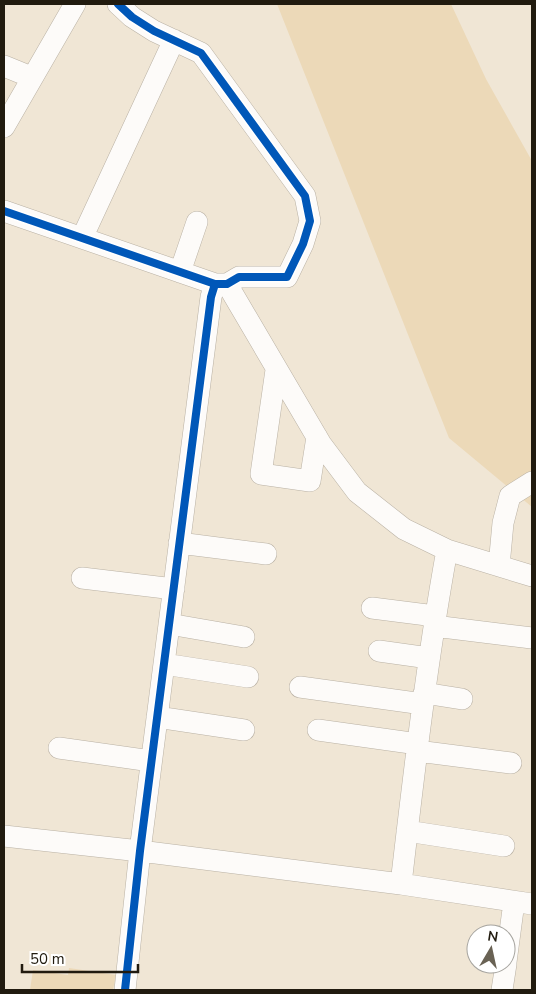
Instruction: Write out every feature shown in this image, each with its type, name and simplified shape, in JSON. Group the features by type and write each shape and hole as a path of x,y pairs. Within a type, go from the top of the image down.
{"street":[{"path":"4,127 74,4"},
{"path":"118,4 132,17 146,26 201,53 305,196 310,221 303,244 287,277 239,277 221,284 210,297 124,990"},
{"path":"82,238 174,40"},
{"path":"4,66 31,78"},
{"path":"4,210 180,272 221,284 316,437 358,492 404,529 447,550 532,576"},
{"path":"180,272 197,222"},
{"path":"276,370 261,474 310,481 316,437"},
{"path":"499,566 502,523 510,496 532,482"},
{"path":"180,543 266,554"},
{"path":"401,884 434,621 447,550"},
{"path":"82,578 174,589"},
{"path":"372,608 532,638"},
{"path":"169,624 244,637"},
{"path":"380,651 429,658"},
{"path":"164,664 248,677"},
{"path":"300,687 424,699 462,699"},
{"path":"157,717 244,730"},
{"path":"318,730 511,763"},
{"path":"59,748 151,761"},
{"path":"407,831 504,846"},
{"path":"4,836 401,884 523,903 516,928"},
{"path":"502,990 504,974"}],"shaded area":[{"path":"277,4 451,4 486,79 532,161 532,507 449,438"},
{"path":"69,968 116,975 113,990 30,990 33,970 68,975"}],"cycle path":[{"path":"4,211 215,284 227,284 239,277 287,277 303,244 310,221 305,196 201,53 154,31 132,17 118,4"},
{"path":"125,990 140,851 211,297 215,284"}]}
